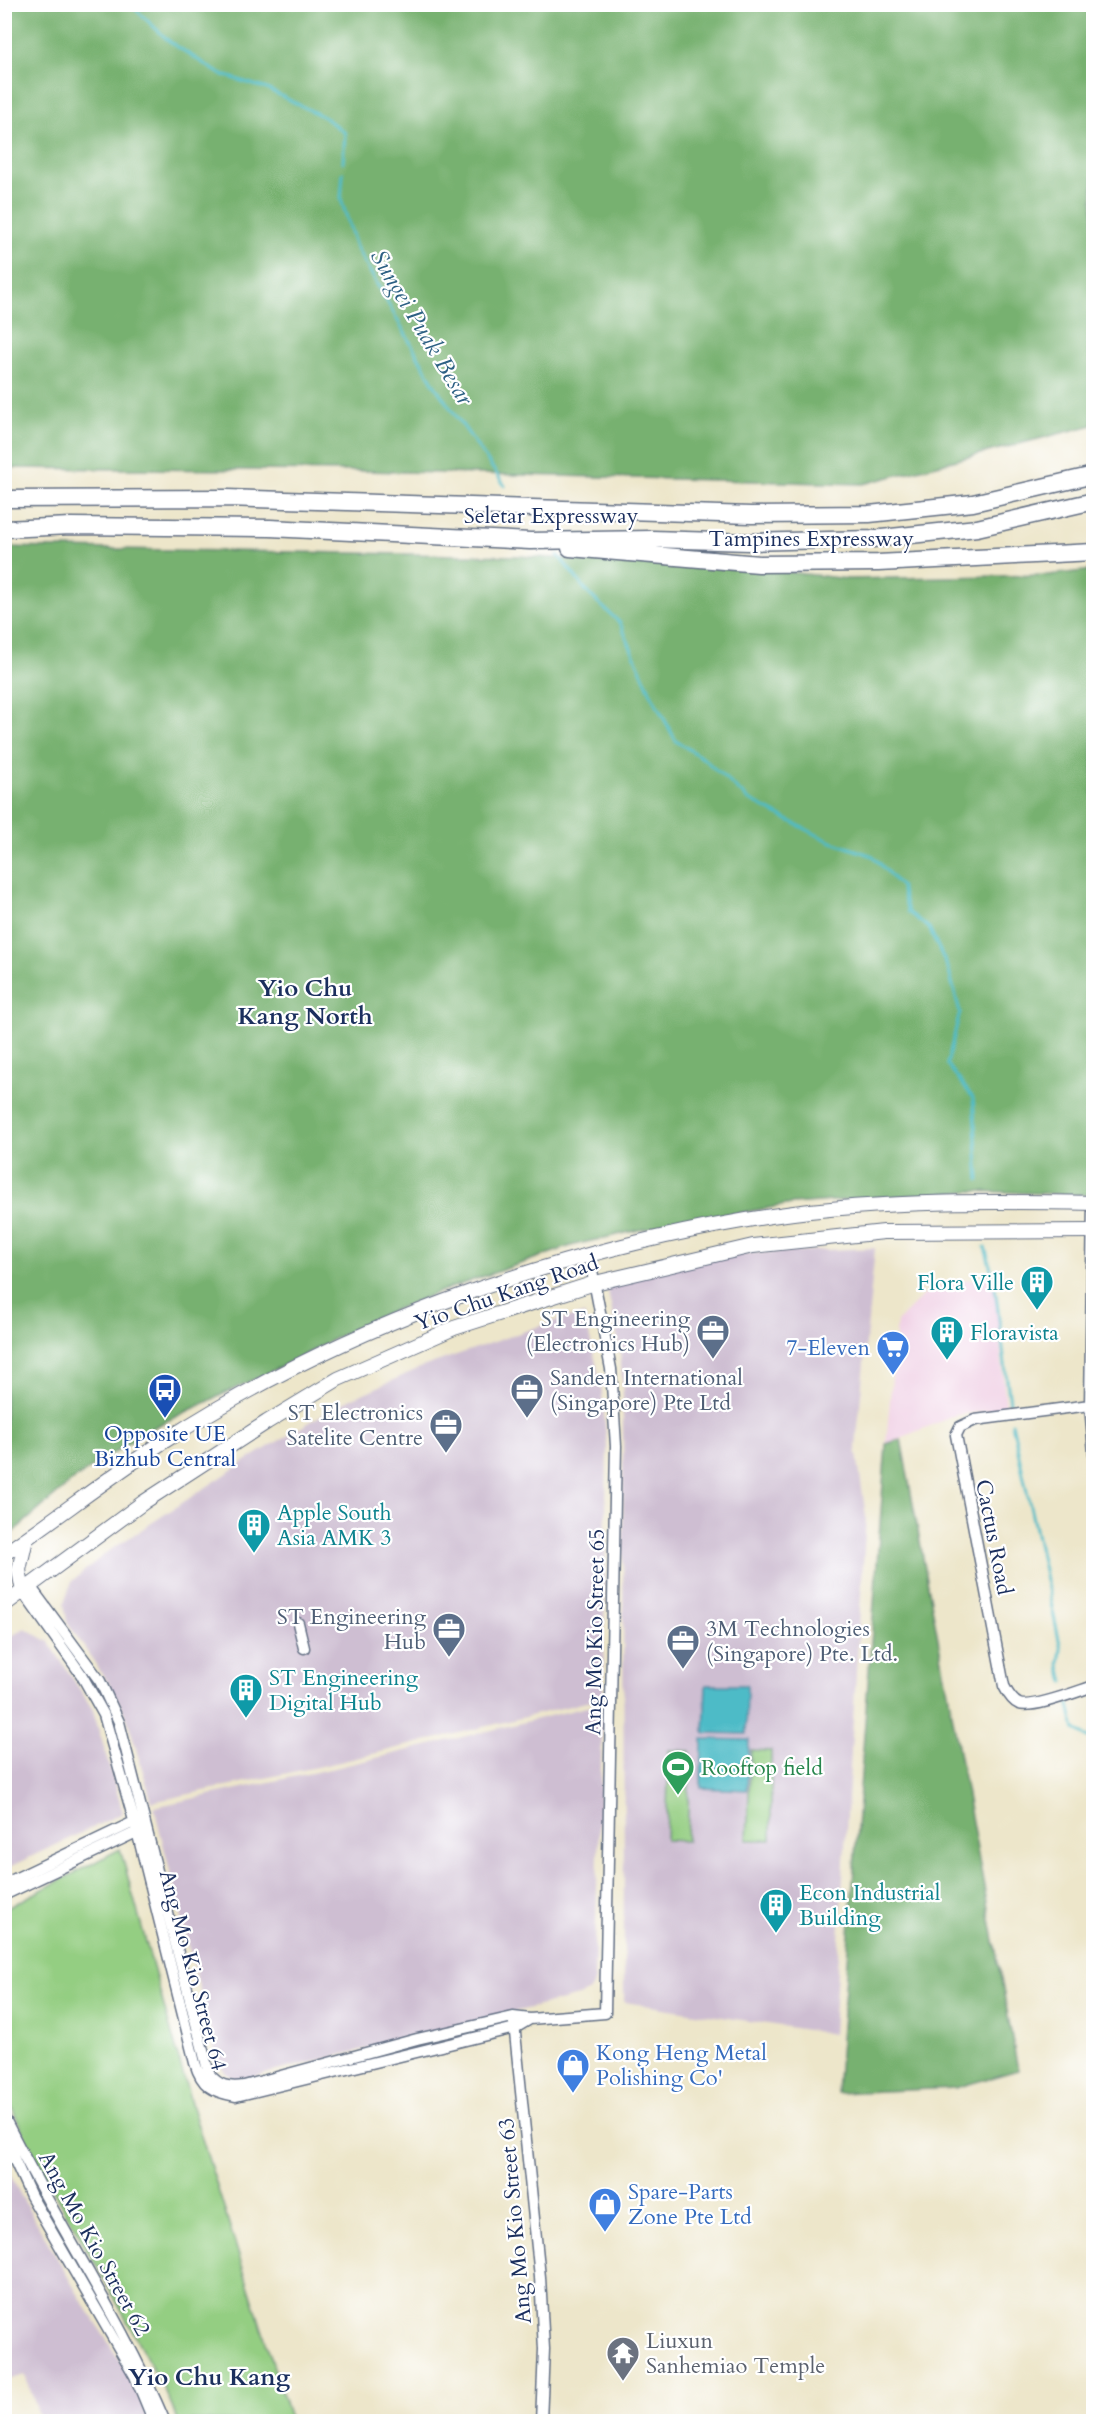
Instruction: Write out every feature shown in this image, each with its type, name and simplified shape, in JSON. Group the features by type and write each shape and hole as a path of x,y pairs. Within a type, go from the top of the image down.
{"highway":[{"name":"Seletar Expressway","path":"4,499 227,498 739,515 869,514 973,503 1094,475"},
{"name":"Seletar Expressway","path":"4,529 71,526 270,528 530,542 652,539 749,543 872,539 977,528 1094,501"},
{"name":"Tampines Expressway","path":"530,542 593,552 759,564 878,563 1094,552"}],"main road":[{"name":"Yio Chu Kang Road","path":"4,1554 164,1441 264,1385 344,1344 462,1295 589,1254 749,1220 855,1208 993,1202 1093,1203"},
{"name":"Yio Chu Kang Road","path":"4,1605 24,1585 144,1502 338,1379 454,1328 595,1283 753,1246 884,1232 1093,1231"},
{"path":"24,1585 19,1562 26,1539"},
{"path":"4,1576 24,1585"}],"street":[{"path":"1093,1203 1090,1405 1094,1454"},
{"name":"Ang Mo Kio Street 65","path":"589,1254 611,1369 616,1446 605,2013"},
{"name":"Cactus Road","path":"1090,1405 975,1420 960,1427 956,1435 1004,1686 1009,1695 1019,1704 1033,1704 1094,1686"},
{"name":"Ang Mo Kio Street 64","path":"24,1585 104,1715 140,1825 199,2077 205,2086 218,2093 236,2096 530,2019 605,2013"},
{"path":"298,1623 304,1648"},
{"path":"4,1884 140,1825"},
{"path":"4,1895 140,1825"},
{"name":"Ang Mo Kio Street 63","path":"514,2023 541,2288 544,2349 541,2421"},
{"name":"Ang Mo Kio Street 62","path":"4,2117 26,2161 119,2324 165,2421"},
{"name":"Ang Mo Kio Street 62","path":"4,2137 32,2196 135,2376 154,2421"}],"shaded area":[{"path":"875,1248 856,1447 866,1517 833,2034 624,2002 623,1394 620,1350 606,1282 732,1254"},
{"path":"994,1274 1006,1408 956,1415 886,1444 897,1322 930,1289"},
{"path":"584,1314 601,1383 607,1446 603,1698 340,1762 152,1802 127,1718 109,1684 67,1622 64,1603 72,1581 106,1553 252,1457 338,1405 422,1367 551,1322"},
{"path":"25,1628 49,1642 93,1710 123,1813 5,1869 5,1640"},
{"path":"603,1703 594,1979 590,1991 579,1996 244,2079 232,2078 225,2072 217,2059 154,1807 339,1767"},
{"path":"4,2162 79,2296 131,2379 149,2421 41,2421 25,2375 5,2381"}],"green space":[{"path":"5,4 1093,5 1093,425 863,484 364,471 5,468"},
{"path":"4,547 517,556 771,570 848,579 1048,575 1093,570 1093,1195 970,1191 792,1204 639,1230 574,1245 439,1292 365,1322 299,1358 148,1430 72,1481 5,1539"},
{"path":"901,1439 1018,2070 955,2088 837,2093 886,1444"},
{"name":"Rooftop field","path":"669,1750 690,1751 687,1841 666,1840"},
{"path":"751,1750 771,1751 771,1840 747,1840"},
{"path":"120,1849 193,2110 291,2421 177,2421 170,2401 103,2277 36,2161 5,2093 5,1909"}],"water":[{"name":"Rooftop field","path":"706,1685 747,1685 746,1734 704,1733"},
{"name":"Rooftop field","path":"702,1739 749,1740 747,1790 701,1788"}],"waterway":[{"name":"Sungei Puak Besar","path":"130,4 170,42 220,74 267,89 324,117 345,133 343,162"},
{"name":"Sungei Puak Besar","path":"343,173 341,199 356,247 435,386 505,486"},
{"name":"Sungei Puak Besar","path":"558,555 589,594 620,623 653,698 676,741 704,759 749,800 829,841 873,856 901,887 908,912 929,928 948,968 960,1012 947,1064 973,1098 979,1180"},
{"name":"Sungei Puak Besar","path":"985,1247 994,1280 1010,1403"},
{"name":"Sungei Puak Besar","path":"1012,1423 1061,1649 1059,1663 1064,1681"},
{"name":"Sungei Puak Besar","path":"1068,1701 1075,1730 1094,1740"}],"place":[{"name":"Flora Ville","path":"1037,1311"},
{"name":"ST Engineering (Electronics Hub)","path":"713,1360"},
{"name":"Floravista","path":"947,1361"},
{"name":"7-Eleven","path":"893,1376"},
{"name":"Opposite UE Bizhub Central","path":"165,1419"},
{"name":"Sanden International (Singapore) Pte Ltd","path":"527,1419"},
{"name":"ST Electronics Satelite Centre","path":"446,1454"},
{"name":"Apple South Asia AMK 3","path":"254,1554"},
{"name":"ST Engineering Hub","path":"449,1658"},
{"name":"3M Technologies (Singapore) Pte. Ltd.","path":"683,1670"},
{"name":"ST Engineering Digital Hub","path":"246,1719"},
{"name":"Rooftop field","path":"678,1796"},
{"name":"Econ Industrial Building","path":"776,1934"},
{"name":"Kong Heng Metal Polishing Co'","path":"573,2094"},
{"name":"Spare-Parts Zone Pte Ltd","path":"605,2233"},
{"name":"Liuxun Sanhemiao Temple","path":"623,2382"}],"district":[{"name":"Yio Chu Kang North","path":"305,1002"},
{"name":"Yio Chu Kang","path":"209,2377"}]}
